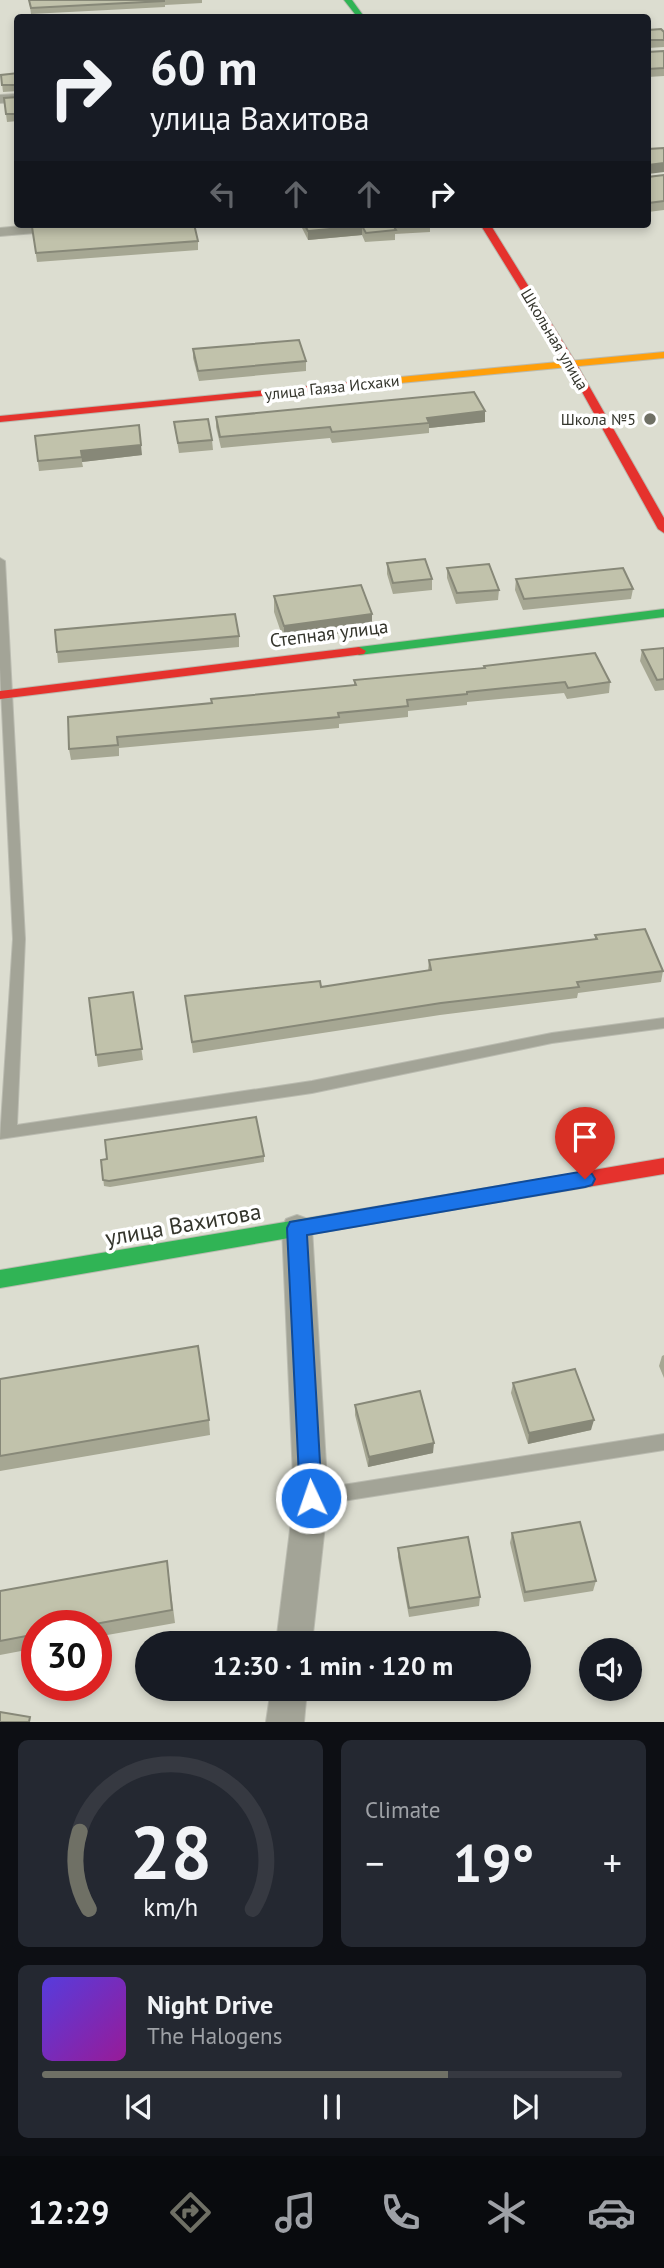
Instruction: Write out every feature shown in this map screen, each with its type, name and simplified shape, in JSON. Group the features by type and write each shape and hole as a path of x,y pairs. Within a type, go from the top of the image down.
{"street":[{"path":"348,0 359,14"},
{"path":"0,232 47,228"},
{"name":"Школьная улица","path":"487,228 571,363 664,529"},
{"name":"улица Гаяза Исхаки","path":"0,419 664,355"},
{"name":"Степная улица","path":"3,694 664,613"},
{"name":"улица Вахитова","path":"0,1279 664,1166"},
{"path":"295,1631 311,1498 297,1228"},
{"path":"285,1722 288,1701"}],"lane":[{"path":"0,561 3,694 19,939 5,1133 312,1087 552,1038 664,1023"},
{"path":"311,1498 664,1442"}],"building":[{"path":"29,0 164,0 164,1 31,8"},
{"path":"661,29 664,32 664,40 651,40 651,30"},
{"path":"664,51 664,68 651,69 651,52"},
{"path":"14,73 14,85 2,85 1,75"},
{"path":"14,97 14,114 6,114 4,98"},
{"path":"664,148 664,163 651,165 651,149"},
{"path":"664,175 664,201 651,203 651,177"},
{"path":"32,228 195,228 198,241 36,253"},
{"path":"306,228 340,228 308,231"},
{"path":"363,228 396,230 366,233"},
{"path":"299,340 306,361 198,371 193,349"},
{"path":"474,392 485,411 427,418 429,423 332,432 330,427 220,437 216,417"},
{"path":"208,419 212,440 178,443 174,422"},
{"path":"139,425 141,445 81,451 82,457 38,461 35,436"},
{"path":"425,559 432,579 393,583 387,563"},
{"path":"489,564 499,590 457,593 447,568"},
{"path":"623,568 633,589 524,599 516,579"},
{"path":"361,585 372,614 284,626 274,596"},
{"path":"235,614 239,636 57,652 55,630"},
{"path":"664,648 664,679 657,680 642,650"},
{"path":"595,653 610,682 568,688 565,682 467,692 407,700 408,706 338,713 339,717 117,737 118,745 69,749 68,717 212,703 211,699 356,685 354,680 485,668 484,666"},
{"path":"645,929 663,971 577,982 579,987 441,1003 192,1042 185,996 320,981 321,987 431,970 429,960 597,939 595,935"},
{"path":"133,992 142,1049 96,1055 89,998"},
{"path":"256,1117 264,1156 103,1180 101,1160 107,1159 105,1140"},
{"path":"198,1346 209,1420 0,1456 0,1379"},
{"path":"575,1369 594,1420 529,1433 513,1383"},
{"path":"420,1391 434,1443 369,1457 355,1405"},
{"path":"580,1522 596,1581 525,1592 512,1533"},
{"path":"468,1537 480,1597 409,1608 398,1548"},
{"path":"167,1561 172,1610 112,1621 112,1610 21,1610 21,1637 0,1641 0,1591"},
{"path":"0,1712 30,1717 29,1722 0,1722"}],"traffic: fast":[{"path":"348,0 359,14"},
{"path":"359,651 664,613"},
{"path":"0,1279 428,1206"}],"traffic: slow":[{"path":"369,383 664,355"}],"traffic: jam":[{"path":"487,228 571,363 664,529"},
{"path":"0,419 369,383"},
{"path":"0,695 359,651"},
{"path":"428,1206 664,1166"}],"place":[{"name":"Школа №5","path":"650,419"}],"route":[{"path":"311,1498 297,1228 585,1179"}]}
